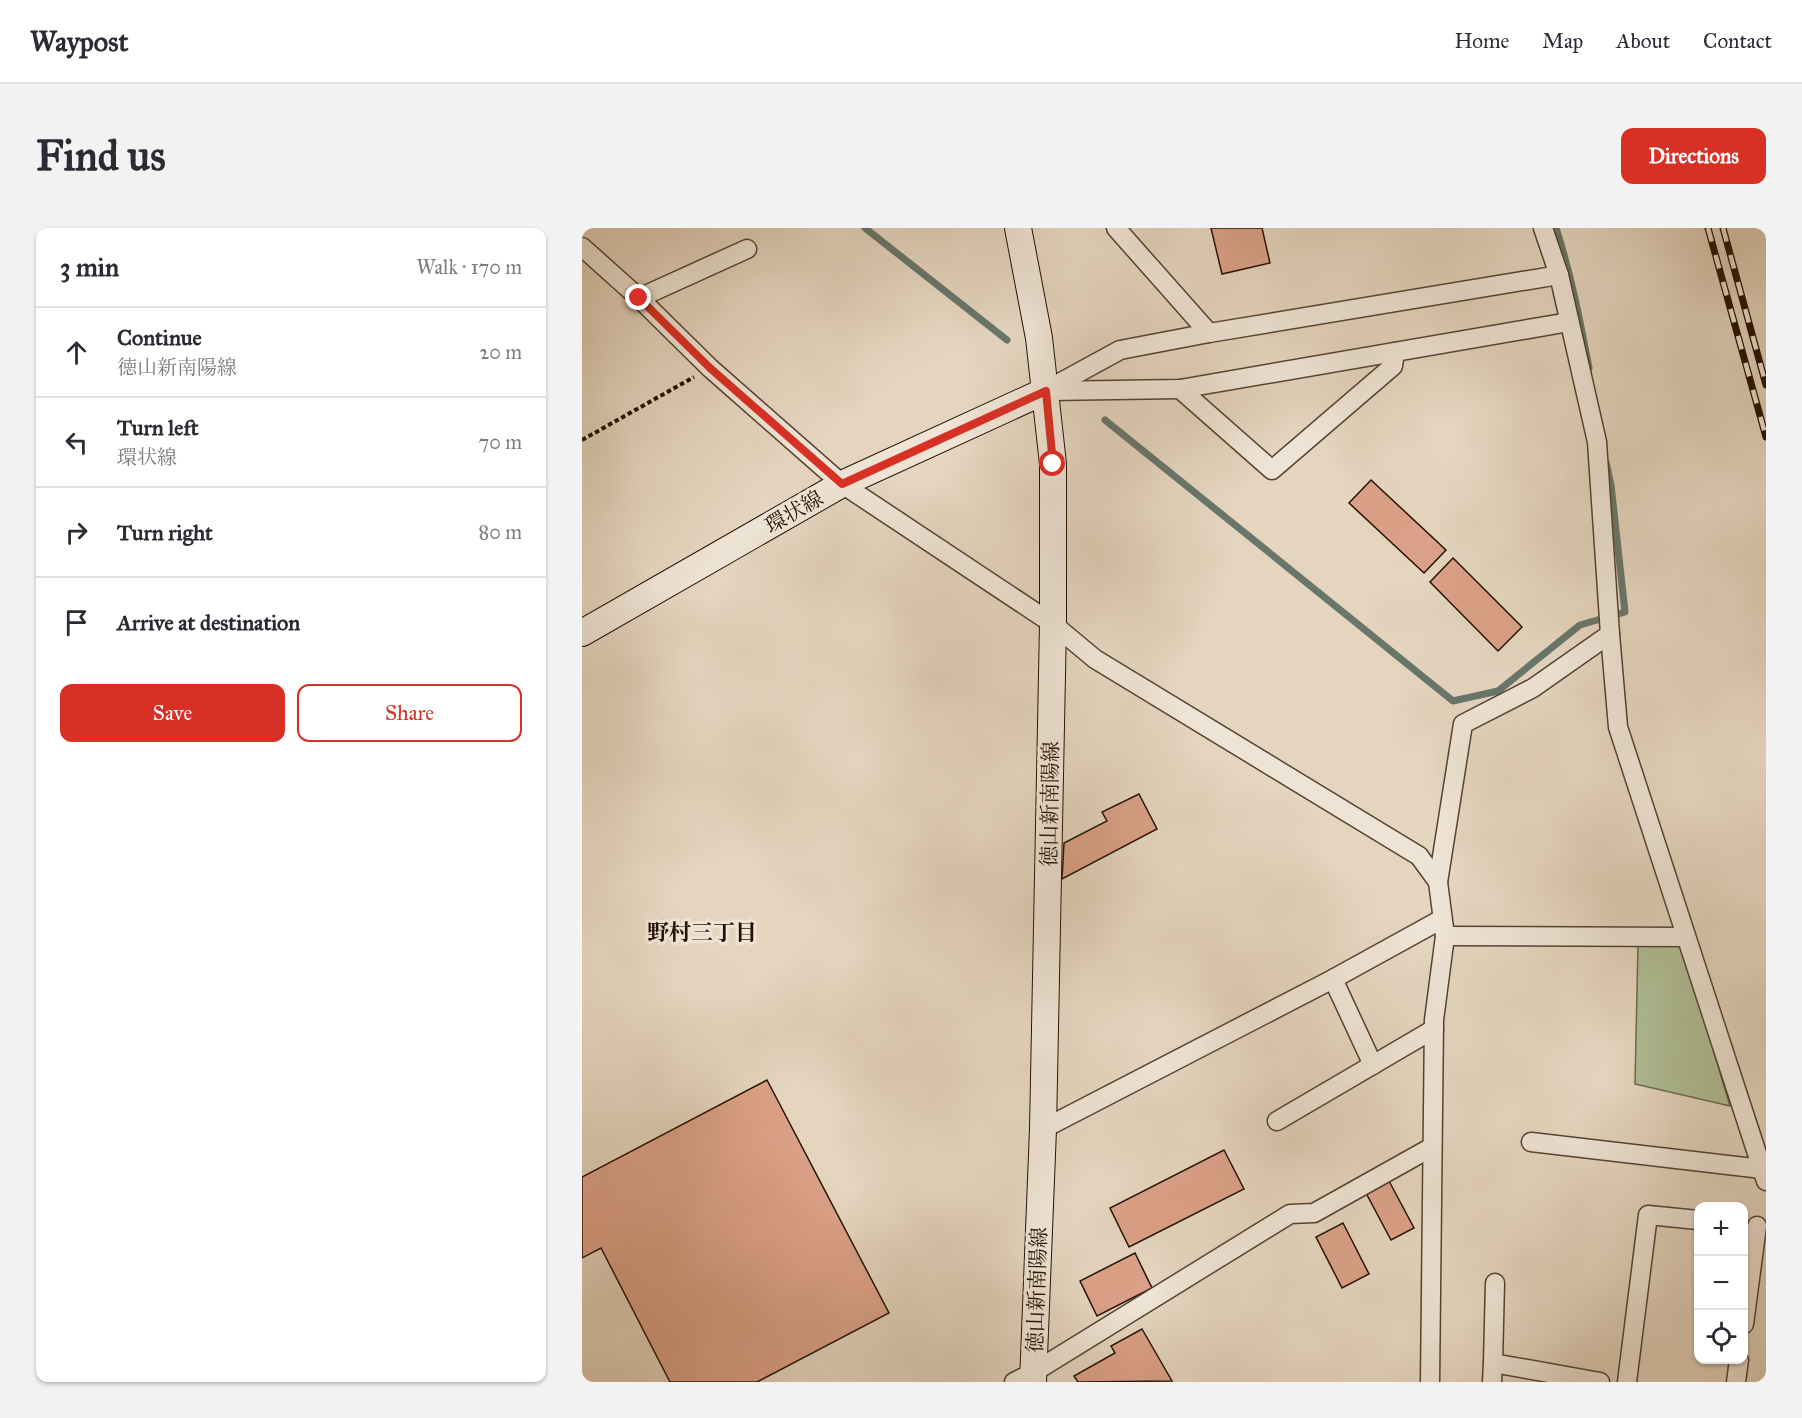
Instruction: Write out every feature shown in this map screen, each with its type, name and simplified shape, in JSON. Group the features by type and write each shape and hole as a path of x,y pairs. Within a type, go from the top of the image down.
{"main road":[{"name":"徳山新南陽線","path":"1018,228 1039,338 1053,464 1053,624 1043,1129 1027,1379"},
{"name":"環状線","path":"582,633 842,484 1046,391"}],"street":[{"path":"1116,228 1209,333"},
{"path":"1531,1142 1764,1175 1618,727 1596,442 1559,275 1543,228"},
{"path":"582,247 639,298 710,368 842,484 1053,624 1095,659 1419,856 1438,882"},
{"path":"639,298 747,249"},
{"path":"1046,391 1120,350 1559,275"},
{"path":"1046,391 1180,389 1569,322"},
{"path":"1180,389 1272,470 1393,366 1395,352"},
{"path":"1430,1382 1434,1029 1444,927 1438,882 1463,724 1533,688 1610,634"},
{"path":"1043,1129 1333,979 1444,927 1686,937"},
{"path":"1333,979 1373,1065"},
{"path":"1277,1120 1434,1029"},
{"path":"1027,1379 1290,1214 1314,1213 1432,1147"},
{"path":"1627,1382 1648,1215 1694,1220"},
{"path":"1745,1310 1755,1226"},
{"path":"1492,1382 1495,1283"},
{"path":"1493,1363 1600,1382"},
{"path":"1736,1382 1738,1364"}],"path":[{"path":"582,440 710,368"}],"green space":[{"path":"1638,944 1682,945 1730,1106 1635,1084"}],"building":[{"path":"1211,228 1262,228 1270,263 1222,274"},
{"path":"1371,480 1446,550 1424,573 1349,503"},
{"path":"1453,558 1522,627 1498,651 1430,582"},
{"path":"1139,794 1157,829 1062,879 1064,843 1107,821 1102,812"},
{"path":"767,1080 889,1313 757,1382 670,1382 601,1248 582,1258 582,1177"},
{"path":"1224,1150 1244,1189 1129,1247 1110,1208"},
{"path":"1389,1181 1414,1228 1391,1240 1366,1193"},
{"path":"1343,1223 1369,1274 1342,1288 1316,1237"},
{"path":"1135,1253 1152,1288 1097,1316 1080,1281"},
{"path":"1142,1329 1172,1381 1078,1382 1074,1376 1115,1353 1111,1346"}],"waterway":[{"path":"865,228 1007,340"},
{"path":"1556,228 1571,280 1589,368"},
{"path":"1105,420 1453,701 1498,691 1580,625 1625,612 1611,485 1606,462"}],"railway":[{"path":"1708,228 1766,437"},
{"path":"1723,228 1766,385"}],"district":[{"name":"野村三丁目","path":"702,932"}],"route":[{"path":"639,298 710,368 842,484 1046,391 1053,464"}]}
